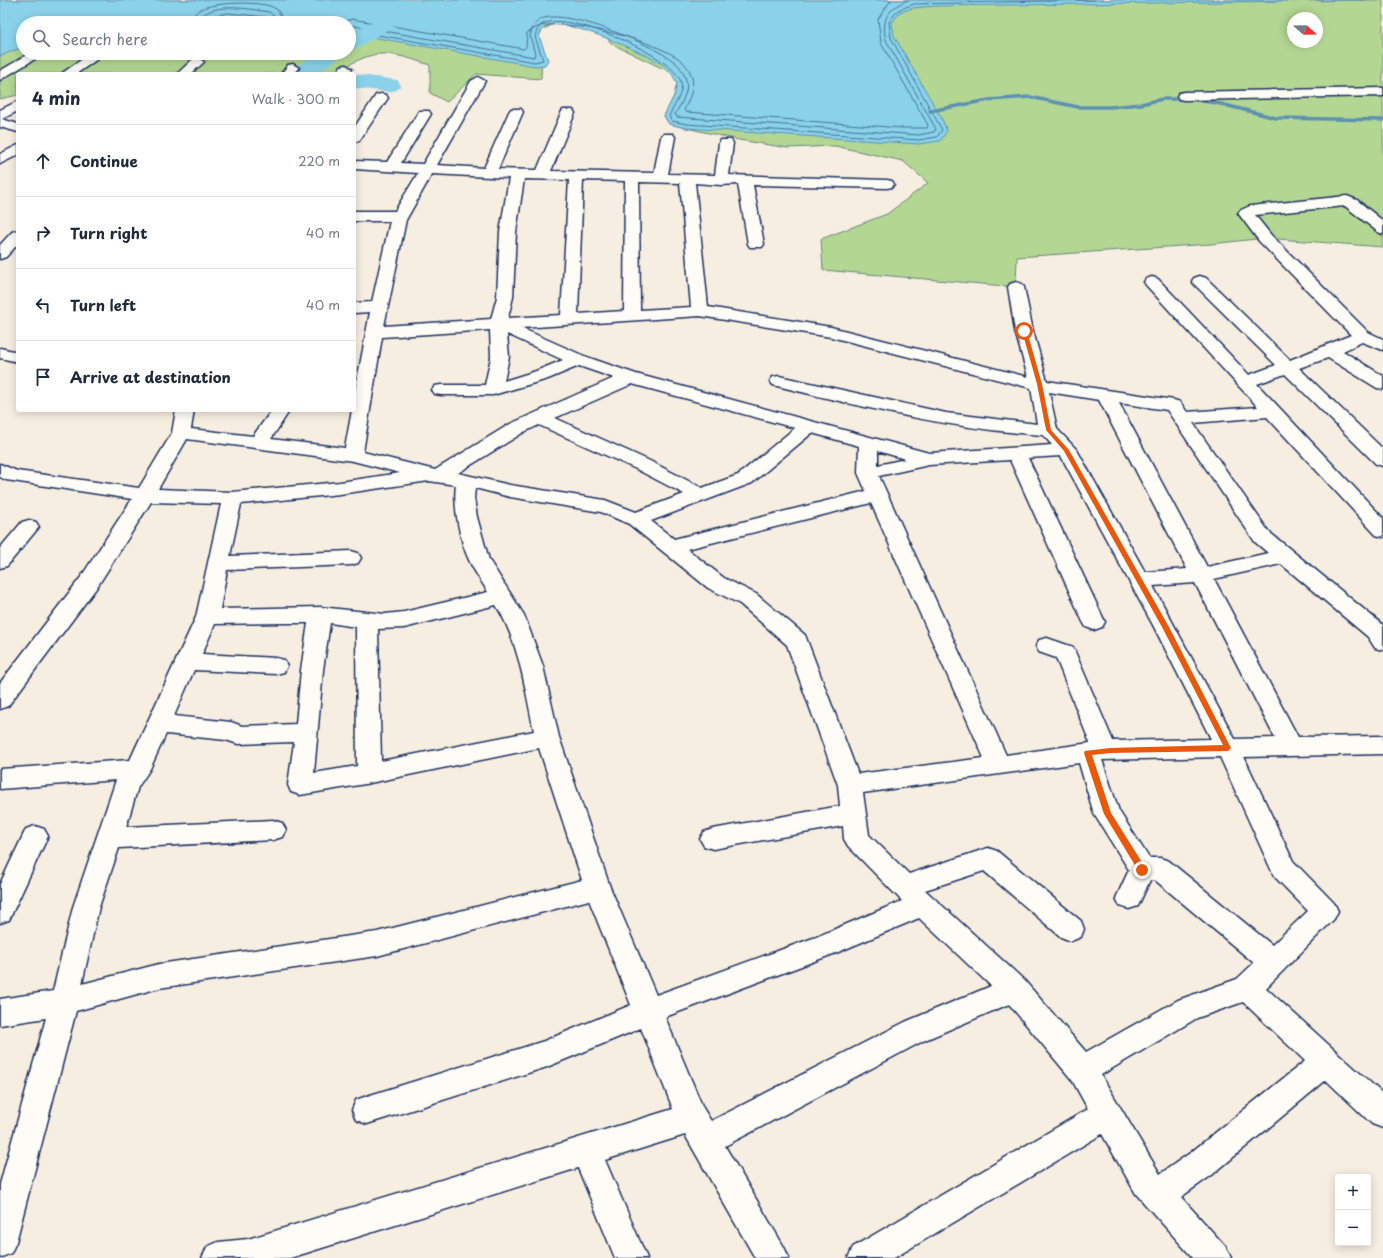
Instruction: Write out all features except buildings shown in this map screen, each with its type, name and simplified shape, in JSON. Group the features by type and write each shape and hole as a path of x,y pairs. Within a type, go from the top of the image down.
{"street":[{"path":"0,76 27,60"},
{"path":"70,72 89,60"},
{"path":"186,72 198,62"},
{"path":"353,454 363,353 376,332 379,307 398,220 478,81"},
{"path":"1184,96 1383,92"},
{"path":"356,135 381,98"},
{"path":"0,116 16,106"},
{"path":"489,173 516,112"},
{"path":"542,175 568,113"},
{"path":"391,167 424,114"},
{"path":"0,123 16,127"},
{"path":"660,179 668,137"},
{"path":"721,181 726,143"},
{"path":"0,160 16,150"},
{"path":"356,165 632,179 887,184"},
{"path":"493,390 500,357 498,324 505,297 508,232 517,174"},
{"path":"569,320 576,176"},
{"path":"632,179 632,315"},
{"path":"687,180 700,311"},
{"path":"745,181 756,244"},
{"path":"1383,229 1352,203 1347,201 1250,211 1246,213 1265,238 1362,336 1383,345"},
{"path":"356,216 400,216"},
{"path":"0,254 16,236"},
{"path":"1200,281 1383,459"},
{"path":"1152,282 1383,530"},
{"path":"1016,287 1024,331 1039,384 1048,430 1066,450 1139,579 1228,748 1283,868 1325,911 1247,988 1188,1009 1082,1070"},
{"path":"356,308 379,307"},
{"path":"376,332 700,311 831,332 1039,384 1174,406 1262,537 1376,631 1383,642"},
{"path":"498,324 578,360 630,378 929,459"},
{"path":"1246,382 1330,351 1362,336"},
{"path":"1330,351 1383,384"},
{"path":"441,390 493,390 542,375 578,360"},
{"path":"4,477 145,495 232,498 340,488 434,476 517,428 630,378"},
{"path":"779,381 905,411 1017,429 1048,430"},
{"path":"1106,395 1200,576 1291,746"},
{"path":"1181,418 1272,410"},
{"path":"0,700 89,582 145,495 181,433 185,412"},
{"path":"259,442 280,412"},
{"path":"539,418 643,465 700,495"},
{"path":"636,519 745,479 808,427"},
{"path":"181,433 353,454 434,476 466,480 510,491 605,506 636,519 672,546 716,583 748,599 797,641 850,785 857,839 913,895 1014,989 1082,1070 1147,1183 1215,1258"},
{"path":"869,443 868,473 999,765"},
{"path":"868,473 929,459 1016,452 1066,450"},
{"path":"1016,452 1094,622"},
{"path":"466,480 464,498 467,518 479,560 514,615 532,666 547,736 597,887 698,1129 773,1258"},
{"path":"672,546 877,494"},
{"path":"0,1242 64,1002 86,907 110,838 126,783 138,769 207,617 232,498"},
{"path":"0,561 29,527"},
{"path":"1139,579 1200,576 1244,564 1286,556"},
{"path":"218,563 351,558"},
{"path":"207,617 320,615 385,622 404,620 501,596"},
{"path":"320,615 312,670 307,733 300,784 370,773 547,736"},
{"path":"367,620 370,773"},
{"path":"1047,646 1065,653 1097,752 1107,814 1142,870"},
{"path":"186,661 276,666"},
{"path":"159,724 230,731 238,735 307,733"},
{"path":"850,785 1097,752 1291,746 1383,745"},
{"path":"0,779 138,769"},
{"path":"713,839 854,814"},
{"path":"110,838 273,830"},
{"path":"0,912 35,836"},
{"path":"367,1110 547,1054 648,1011 826,945 913,895 988,859 1071,929"},
{"path":"1142,870 1160,869 1273,962"},
{"path":"1129,898 1142,870"},
{"path":"0,1012 64,1002 159,976 377,944 597,887"},
{"path":"1247,988 1383,1114"},
{"path":"218,1258 248,1255 586,1151 698,1129 915,1031 1014,989"},
{"path":"1157,1195 1202,1164 1327,1061"},
{"path":"864,1258 1107,1114"},
{"path":"586,1151 631,1258"}],"green space":[{"path":"0,0 1383,0 1383,247 1265,238 1211,244 1017,257 1016,287 823,270 821,239 887,214 928,183 903,161 835,146 788,148 739,140 669,124 664,116 674,96 677,83 672,73 612,44 583,9 542,30 539,36 542,46 541,79 476,74 447,102 430,93 430,65 405,57 385,54 373,55 361,59 337,72 16,72 16,95 0,99"}],"water":[{"path":"0,0 1366,0 936,6 913,8 900,12 892,23 894,36 942,119 947,131 940,141 919,144 686,128 669,124 664,116 674,96 677,83 667,68 652,59 606,38 573,27 559,25 549,25 541,31 539,36 548,60 545,65 535,66 356,34 356,16 16,16 16,50 0,56"}],"waterway":[{"path":"356,39 403,13 410,0"},
{"path":"304,72 321,60"},
{"path":"356,81 389,85"},
{"path":"930,111 989,100 1030,97 1078,107 1110,107 1141,104 1162,99 1191,99 1221,104 1276,118 1383,120"}],"route":[{"path":"1024,331 1039,384 1048,430 1066,450 1165,627 1228,748 1110,750 1088,753 1107,814 1142,870"}]}
